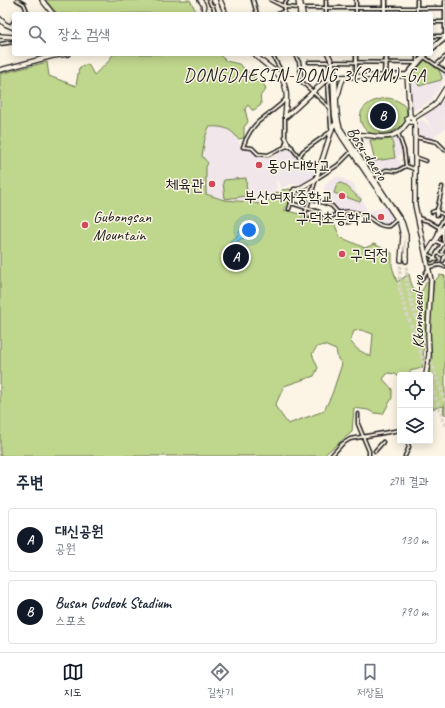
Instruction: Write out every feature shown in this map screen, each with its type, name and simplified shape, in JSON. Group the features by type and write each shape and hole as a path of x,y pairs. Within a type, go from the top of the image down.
{"main road":[{"path":"42,0 51,12"},
{"path":"200,0 205,12"},
{"path":"220,0 225,12"},
{"path":"299,0 300,12"},
{"path":"385,0 385,12"},
{"path":"300,8 302,12"},
{"path":"0,19 2,23 12,27"},
{"path":"0,36 12,37"},
{"path":"433,47 445,36"},
{"path":"0,70 53,56"},
{"path":"256,56 282,78 286,98 285,116"},
{"name":"Bosu-daero","path":"327,56 334,70 337,123 345,139 377,182 402,222 406,236 406,261"},
{"path":"385,76 386,56"},
{"path":"285,116 293,111 326,80 334,77 407,75 423,56"},
{"name":"Bosu-daero","path":"330,62 334,77 337,123 345,139"},
{"path":"380,76 383,73 386,64"},
{"path":"334,70 344,77"},
{"name":"Kkonmaeul-ro","path":"407,75 410,119 415,130 415,205 427,255 431,280 429,308 429,355 426,372"},
{"path":"336,98 340,93 342,80 344,77"},
{"path":"340,128 354,135 385,137 398,133 410,119 435,105 445,89"},
{"path":"286,105 288,110 293,111"},
{"path":"295,192 316,179 333,130 337,123"},
{"path":"345,139 354,135"},
{"name":"Bosu-daero","path":"354,151 397,219 403,236 401,260"},
{"path":"427,255 443,227"}],"street":[{"path":"17,0 25,3 27,12"},
{"path":"209,0 214,12"},
{"path":"253,0 256,12"},
{"path":"271,0 284,7 300,8 445,8"},
{"path":"284,12 284,7 287,0"},
{"path":"326,0 326,12"},
{"path":"356,0 356,12"},
{"path":"417,0 417,12"},
{"path":"433,36 445,36 445,0"},
{"path":"433,22 445,22"},
{"path":"0,44 12,42"},
{"path":"273,56 281,71 282,78"},
{"path":"295,56 298,62 302,82 330,108"},
{"path":"356,56 356,77"},
{"path":"309,62 356,62 386,64 417,63 417,56"},
{"path":"425,56 445,71"},
{"path":"436,65 445,57"},
{"path":"299,158 303,151 333,130 331,124 328,84 334,77"},
{"path":"286,98 278,107 255,125 243,147 252,148 260,155 268,155 287,146 288,143"},
{"path":"283,148 285,144 285,116"},
{"path":"398,133 404,150 406,166"},
{"name":"Bosu-daero","path":"354,151 362,143 359,135"},
{"path":"285,137 304,163 320,168"},
{"path":"415,137 437,142 445,150"},
{"path":"245,142 247,148"},
{"path":"285,144 286,142 288,143"},
{"path":"285,144 292,147"},
{"path":"305,214 316,179 338,165 354,151"},
{"path":"415,157 426,161"},
{"path":"406,166 415,170"},
{"path":"369,172 374,175 378,175 386,170 397,171 406,166"},
{"path":"377,182 378,175"},
{"path":"437,215 442,188"},
{"path":"289,209 295,192 332,206 343,217 343,222 349,222"},
{"path":"291,202 319,212"},
{"path":"303,221 333,216 345,211 365,216 385,227 389,226 397,219"},
{"path":"432,212 434,211 445,215 440,225 443,227 445,245 444,261"},
{"path":"418,218 443,227"},
{"path":"433,259 442,244 436,239"},
{"path":"437,253 442,255 444,254"},
{"path":"427,255 438,260"},
{"path":"419,282 429,267 440,265 445,267"},
{"path":"358,414 358,424 369,451 369,456"},
{"path":"331,456 342,444 350,439 397,430"},
{"path":"376,451 383,442"},
{"path":"405,456 409,447 407,444"}],"shaded area":[{"path":"425,59 444,72 445,77 432,101 412,111 408,78"},
{"path":"443,100 445,101 445,129 437,134 430,142 421,137 416,131 415,125 420,120 423,120 435,131 423,114 438,105 438,103"},
{"path":"210,127 221,127 234,132 241,148 244,150 252,149 258,156 271,158 273,175 272,158 290,147 301,163 316,168 316,176 299,187 297,184 290,184 282,188 276,179 277,190 264,204 224,199 206,194 206,167 209,163 203,156 206,137"},
{"path":"397,136 402,153 398,158 402,166 397,169 383,169 379,173 373,173 371,164 374,160 371,148 365,140 380,140"},
{"name":"부산여자중학교","path":"339,176 355,185 356,192 362,197 367,211 365,215 346,210 338,210 333,205 325,202 324,188 328,181"},
{"name":"구덕초등학교","path":"386,207 394,219 389,225 382,225 366,216 369,211"}],"green space":[{"path":"45,0 190,0 196,12 56,12"},
{"path":"112,56 221,56 226,61 239,64 265,86 266,90 260,98 261,105 252,110 248,105 245,109 248,122 244,127 244,138 238,139 226,128 209,127 205,138 202,156 208,163 206,167 206,194 224,200 251,202 264,205 277,192 280,193 282,190 290,189 293,194 284,210 307,216 332,218 340,237 365,248 374,244 392,253 392,266 397,282 409,274 414,289 422,291 427,281 429,282 425,326 427,335 423,351 424,358 422,368 410,372 397,372 397,376 388,373 383,379 392,389 392,398 383,414 354,408 352,432 323,456 0,456 0,74 47,62 49,76 76,86 79,68 88,64 94,75 109,61","holes":["361,330 373,334 371,357 357,349 350,341 354,331","324,345 336,350 338,359 342,364 332,394 324,411 288,424 275,406 284,386 314,376 318,368 312,354 317,347"]},
{"path":"425,60 439,70 442,78 441,80 419,86 413,73"},
{"path":"387,98 394,99 403,104 407,114 406,118 403,125 399,128 385,134 375,135 367,131 362,124 360,116 364,108 372,102"},
{"path":"392,139 395,158 375,161 370,140"},
{"path":"246,178 247,196 225,199 224,180"},
{"path":"341,183 347,186 361,199 360,202 334,193 337,184"},
{"path":"440,275 445,276 445,415 443,412 444,406 433,408 433,372 429,372 432,358 430,331 434,282"}],"water":[{"path":"255,223 258,226 257,232 253,236 241,239 235,243 230,243 230,241 237,236 243,224 250,233 249,235 254,232"}],"tunnel":[{"path":"401,260 399,286 427,372"},
{"path":"406,261 407,284 412,305 445,402"},
{"path":"433,390 445,426"}],"place":[{"name":"Busan Gudeok Stadium","path":"383,116"},
{"name":"동아대학교","path":"259,165"},
{"name":"체육관","path":"212,184"},
{"name":"부산여자중학교","path":"342,196"},
{"name":"구덕초등학교","path":"381,217"},
{"name":"Gubongsan Mountain","path":"85,225"},
{"name":"구덕정","path":"342,254"},
{"name":"대신공원","path":"236,257"}],"district":[{"name":"DONGDAESIN-DONG 3(SAM)-GA","path":"305,75"}]}
